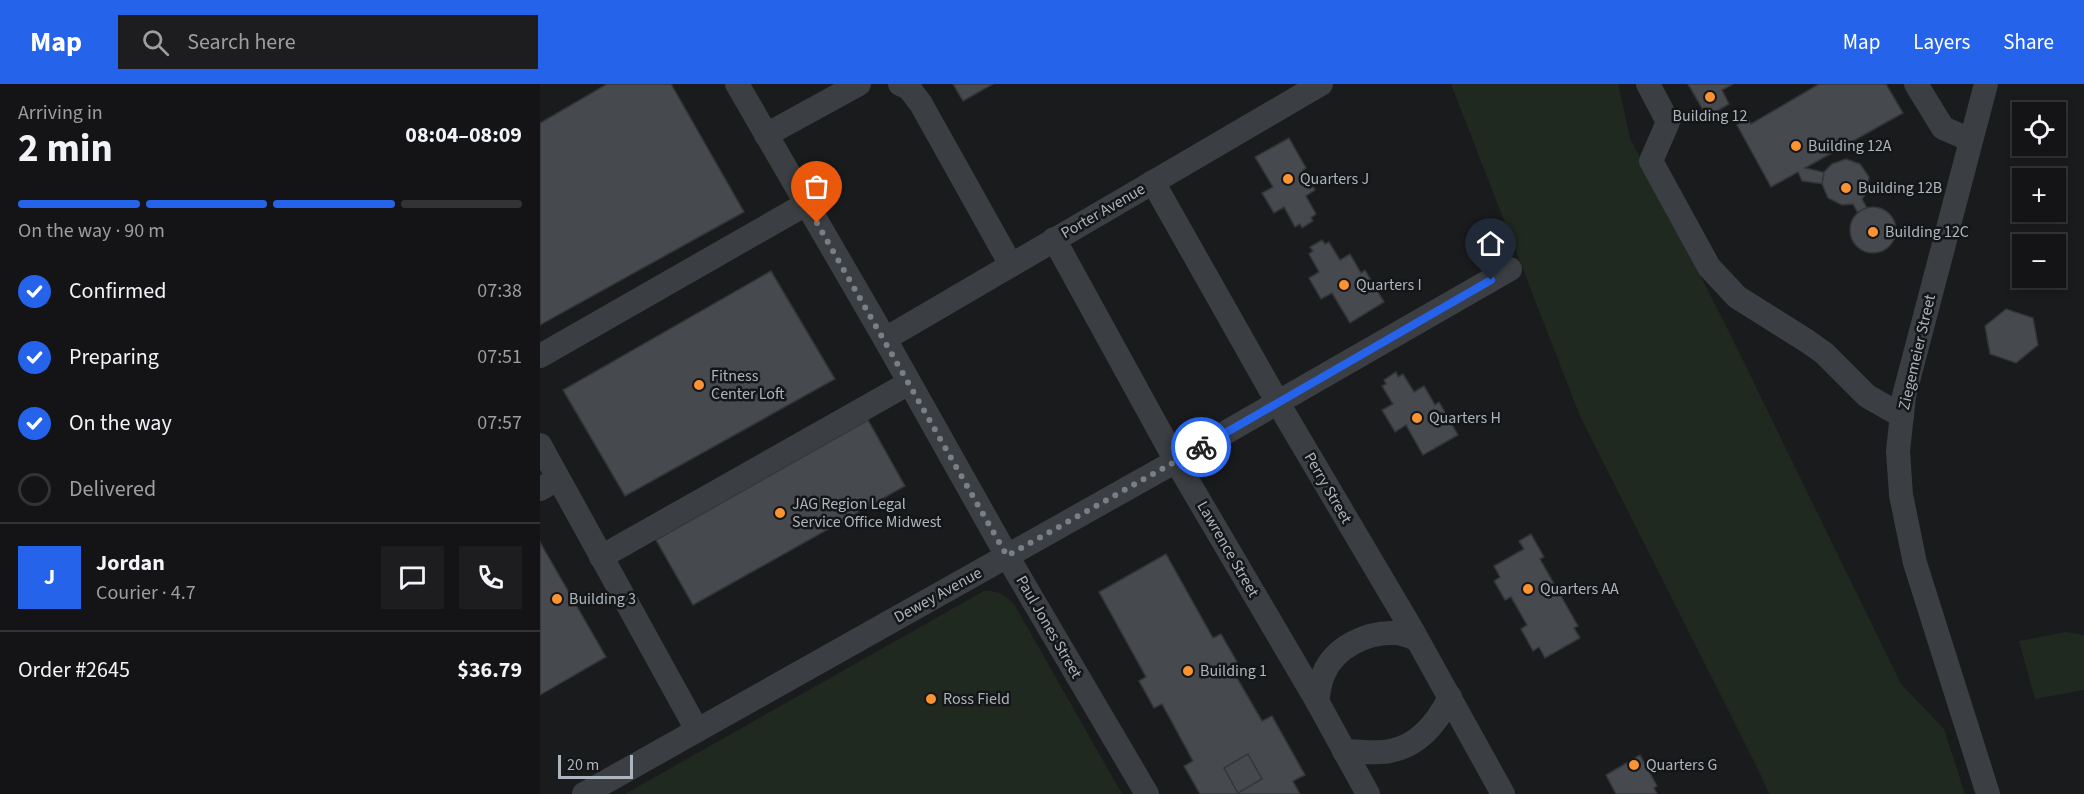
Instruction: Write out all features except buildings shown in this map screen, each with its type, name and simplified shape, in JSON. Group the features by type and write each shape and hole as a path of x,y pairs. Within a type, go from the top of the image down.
{"street":[{"name":"Paul Jones Street","path":"737,84 885,339 1007,556 1147,794"},
{"path":"766,135 860,84"},
{"path":"900,84 909,88 921,104 1011,265"},
{"name":"Porter Avenue","path":"885,339 1321,84"},
{"path":"1648,84 1668,122 1651,161 1709,267 1737,297 1807,340 1824,353 1867,396 1902,416"},
{"path":"1917,84 1943,128 1971,140"},
{"name":"Ziegemeier Street","path":"1986,84 1904,396 1898,451 1901,495 1915,563 1988,794"},
{"name":"Perry Street","path":"1153,182 1278,403 1450,696 1503,794"},
{"path":"540,356 806,204"},
{"name":"Lawrence Street","path":"1054,239 1176,461 1317,701 1368,794"},
{"name":"Dewey Avenue","path":"584,794 1176,461 1510,269"},
{"path":"601,556 909,382"},
{"path":"540,445 549,484 601,556 697,730"},
{"path":"1317,701 1324,673 1336,656 1353,643 1374,635 1395,632 1416,639"},
{"path":"1344,751 1390,752 1408,746 1427,731 1439,717 1450,696"}],"shaded area":[{"path":"1451,84 1618,84 1630,138 1729,332 1901,684 1944,729 1965,794 1769,794 1580,416"},
{"name":"Ross Field","path":"984,591 1000,594 1014,604 1122,794 625,794"},
{"path":"2066,632 2084,635 2084,690 2035,699 2019,641"}],"way so far":[{"path":"817,223 1007,556 1201,447"}],"place":[{"name":"Building 12","path":"1710,97"},
{"name":"Building 12A","path":"1796,146"},
{"name":"Quarters J","path":"1288,179"},
{"name":"Building 12B","path":"1846,188"},
{"name":"Building 12C","path":"1873,232"},
{"name":"Quarters I","path":"1344,285"},
{"name":"Fitness Center Loft","path":"699,385"},
{"name":"Quarters H","path":"1417,418"},
{"name":"JAG Region Legal Service Office Midwest","path":"780,513"},
{"name":"Quarters AA","path":"1528,589"},
{"name":"Building 3","path":"557,599"},
{"name":"Building 1","path":"1188,671"},
{"name":"Ross Field","path":"931,699"},
{"name":"Quarters G","path":"1634,765"}],"route":[{"path":"1201,447 1491,280"}]}
